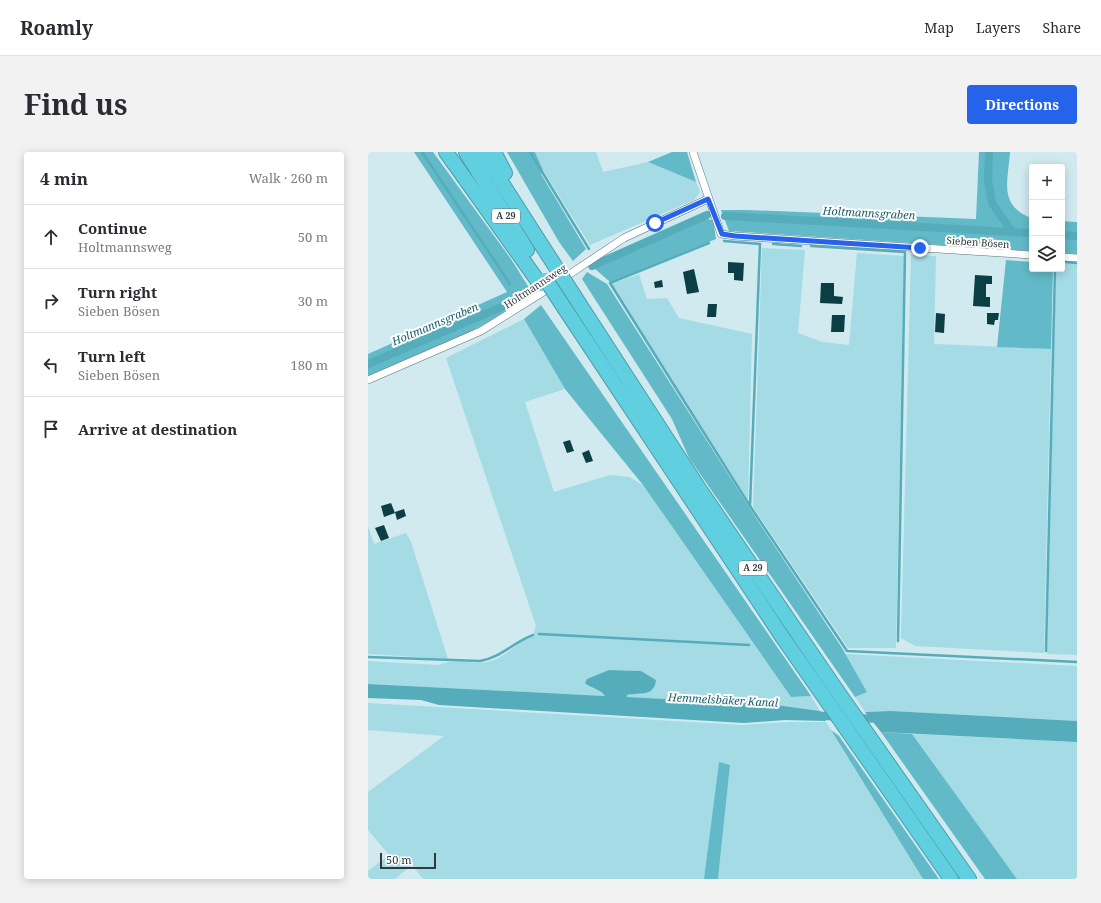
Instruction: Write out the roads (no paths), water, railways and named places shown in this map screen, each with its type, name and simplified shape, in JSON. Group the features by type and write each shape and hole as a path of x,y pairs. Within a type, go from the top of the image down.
{"highway":[{"name":"A 29","path":"466,152 543,282 601,364 815,684 951,879"},
{"name":"A 29","path":"482,152 700,490 875,746 969,879"},
{"path":"494,152 548,255"},
{"path":"449,155 543,282"}],"street":[{"name":"Sieben Bösen","path":"693,152 708,199 722,234 1029,255"},
{"name":"Holtmannsweg","path":"368,380 496,323 624,238 708,199"},
{"path":"1065,257 1077,258"}],"waterway":[{"path":"422,152 510,284"},
{"path":"530,152 589,249"},
{"path":"989,152 988,180 992,203 1012,232 1029,233"},
{"name":"Holtmannsgraben","path":"592,266 707,215"},
{"name":"Holtmannsgraben","path":"725,216 1012,232"},
{"path":"1065,235 1077,236"},
{"path":"724,241 760,244 750,506 847,651 1077,662"},
{"path":"709,243 610,283 750,506"},
{"path":"773,244 801,246"},
{"path":"811,246 905,252 898,641"},
{"path":"1065,262 1077,263"},
{"path":"1046,651 1055,272"},
{"name":"Holtmannsgraben","path":"368,364 511,303"},
{"path":"539,634 749,645"},
{"path":"368,657 480,661 494,657 533,635"},
{"name":"Hemmelsbäker Kanal","path":"812,715 839,717"},
{"name":"Hemmelsbäker Kanal","path":"854,718 881,719"}]}
